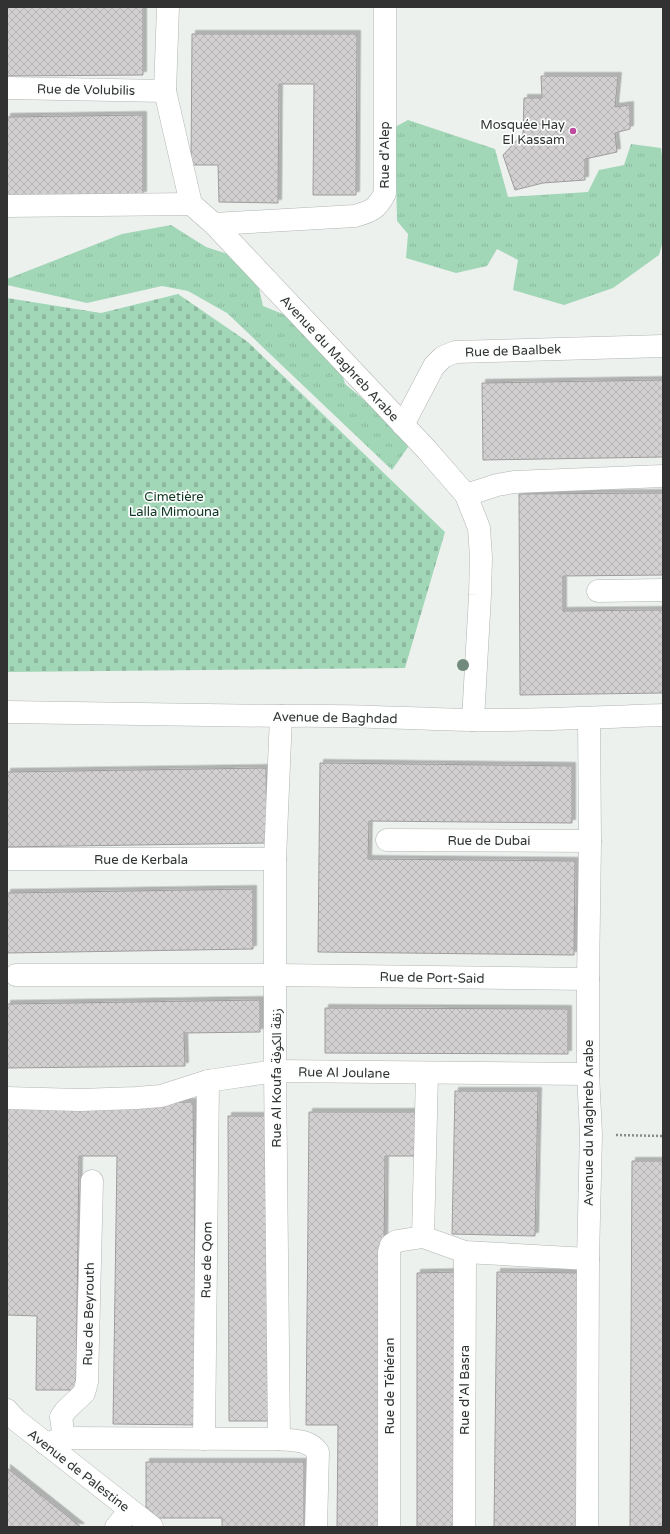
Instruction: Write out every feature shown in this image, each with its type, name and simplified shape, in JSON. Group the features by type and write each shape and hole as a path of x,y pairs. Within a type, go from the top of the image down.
{"street":[{"path":"7,206 192,204 165,90 168,7"},
{"name":"Rue d'Alep","path":"214,224 355,216 371,211 379,204 385,193 385,7"},
{"name":"Rue de Volubilis","path":"7,88 165,90"},
{"name":"Avenue du Maghreb Arabe","path":"192,204 214,224 403,425 466,495 479,528 481,558 480,603 473,720"},
{"name":"Rue de Baalbek","path":"403,425 434,366 443,357 454,352 663,346"},
{"path":"466,495 497,485 514,482 663,476"},
{"path":"598,591 663,590"},
{"name":"Avenue de Baghdad","path":"7,712 281,716 311,715 473,720 663,715"},
{"name":"Rue Al Koufa زنقة الكوفة","path":"279,1439 275,1072 275,859 281,716"},
{"name":"Avenue du Maghreb Arabe","path":"587,1527 588,1259 591,1134 588,1074 590,841 589,718"},
{"name":"Rue de Dubai","path":"387,840 590,841"},
{"name":"Rue de Kerbala","path":"7,859 275,859"},
{"name":"Rue de Port-Said","path":"16,975 276,975 588,979"},
{"name":"Rue Al Joulane","path":"7,1098 80,1100 161,1096 208,1081 275,1072 588,1074"},
{"path":"427,1073 423,1237 465,1252 588,1259"},
{"name":"Rue de Qom","path":"204,1440 208,1081"},
{"name":"Rue de Beyrouth","path":"55,1441 61,1418 66,1410 84,1393 87,1382 92,1181"},
{"name":"Rue de Téhéran","path":"389,1527 389,1252 391,1245 397,1241 423,1237"},
{"name":"Rue d'Al Basra","path":"464,1527 465,1252"},
{"name":"Avenue de Palestine","path":"7,1410 16,1420 55,1441 130,1510 152,1527"},
{"path":"55,1441 279,1439 306,1442 313,1445 318,1452 316,1527"},
{"path":"116,1527 130,1510"}],"path":[{"path":"591,1134 663,1136"}],"green space":[{"path":"408,120 495,149 508,197 588,192 599,170 624,165 631,144 661,148 663,165 663,241 659,255 613,288 564,305 513,290 518,260 497,249 487,266 456,273 406,258 408,234 397,221 395,127"},
{"path":"171,225 206,247 231,255 258,284 263,306 310,325 341,370 345,384 413,440 392,470 227,313 188,291 162,286 87,303 7,285 7,279 122,234"},
{"name":"Cimetière Lalla Mimouna","path":"178,294 248,342 445,532 405,668 7,672 7,298 101,313"}],"building":[{"path":"7,7 143,7 143,75 7,76"},
{"path":"192,34 357,34 356,195 313,195 314,84 279,84 278,203 219,202 218,165 191,165"},
{"name":"Mosquée Hay El Kassam","path":"541,76 618,76 615,107 630,105 630,129 615,133 617,152 585,159 585,180 543,183 515,190 503,155 523,134 524,98 542,98"},
{"path":"143,115 143,195 7,196 7,117"},
{"path":"663,380 663,457 483,460 482,383"},
{"path":"663,493 663,575 563,576 563,611 663,610 663,693 520,695 519,494"},
{"path":"320,763 572,766 572,823 369,821 368,859 575,861 574,955 318,952"},
{"path":"266,768 267,843 7,847 7,772"},
{"path":"253,889 253,949 7,953 7,893"},
{"path":"260,1000 260,1032 184,1033 185,1066 7,1068 7,1004"},
{"path":"325,1008 568,1009 568,1054 325,1053"},
{"path":"455,1091 538,1091 535,1236 452,1234"},
{"path":"193,1102 197,1425 113,1424 117,1156 79,1156 76,1390 36,1390 37,1316 7,1315 7,1105"},
{"path":"309,1112 424,1112 424,1156 385,1156 381,1527 337,1527 338,1425 306,1425"},
{"path":"228,1116 273,1116 274,1421 229,1421"},
{"path":"632,1161 663,1161 663,1527 630,1527"},
{"path":"457,1272 458,1527 417,1527 417,1273"},
{"path":"497,1272 582,1273 579,1527 494,1527"},
{"path":"146,1462 304,1462 304,1527 222,1527 222,1518 146,1518"},
{"path":"7,1468 81,1527 7,1527"}],"place":[{"name":"Mosquée Hay El Kassam","path":"573,131"}]}
